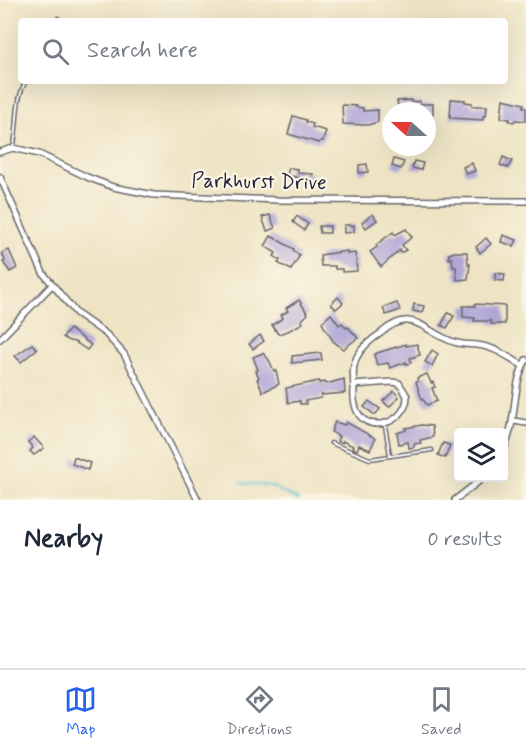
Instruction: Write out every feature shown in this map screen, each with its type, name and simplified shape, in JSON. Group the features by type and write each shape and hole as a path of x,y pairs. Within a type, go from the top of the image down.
{"street":[{"path":"0,152 13,148"},
{"name":"Parkhurst Drive","path":"13,148 39,154 113,187 154,195 278,200 526,201"},
{"path":"0,177 34,255 52,285 76,313 105,334 124,354 198,500"},
{"path":"0,339 52,285"},
{"path":"354,385 392,382 402,385 407,396 406,405 393,419 384,424 374,425 362,418 354,405 354,385 354,366 359,353 388,327 402,320 416,322 454,342 489,347 523,366"},
{"path":"508,438 514,421 517,387 526,360"},
{"path":"514,421 526,423"},
{"path":"455,500 477,482"}],"lane":[{"path":"13,148 17,131 19,99 25,84"},
{"path":"384,424 390,455"},
{"path":"331,443 370,459 432,450"}],"building":[{"path":"451,99 465,100 465,102 472,103 472,106 487,106 486,116 483,116 483,120 450,118"},
{"path":"503,99 524,104 526,121 515,120 514,122 501,118"},
{"path":"342,105 363,108 363,111 378,110 378,122 368,125 343,124"},
{"path":"293,116 313,124 312,127 326,131 323,141 319,143 288,134"},
{"path":"503,157 512,161 508,168 500,165"},
{"path":"394,159 404,162 401,169 392,166"},
{"path":"414,161 423,163 421,170 412,168"},
{"path":"472,163 475,171 466,174 463,167"},
{"path":"367,164 368,172 359,173 359,165"},
{"path":"289,168 298,169 298,173 313,174 312,181 287,175"},
{"path":"373,214 377,220 366,228 362,222"},
{"path":"270,215 275,228 267,231 262,217"},
{"path":"297,216 308,224 304,230 293,222"},
{"path":"344,225 354,225 354,232 344,233"},
{"path":"319,226 330,226 330,233 320,233"},
{"path":"406,229 412,237 402,245 406,250 401,253 400,250 381,267 370,252 393,232 395,235"},
{"path":"503,235 517,240 514,246 501,242"},
{"path":"271,236 300,255 291,270 278,263 280,260 274,256 276,253 265,246"},
{"path":"486,238 491,244 480,253 476,247"},
{"path":"9,250 17,268 10,272 3,262 5,261 2,253"},
{"path":"347,251 347,254 355,253 357,271 342,272 342,269 335,269 335,266 321,266 320,255"},
{"path":"467,252 468,264 470,264 468,279 457,280 456,267 453,267 452,258 449,259 449,254"},
{"path":"495,273 505,274 504,281 495,280"},
{"path":"338,297 343,303 336,309 331,304"},
{"path":"299,300 308,314 301,321 303,323 278,334 272,325 283,318 281,315 288,311 286,308"},
{"path":"397,303 400,310 386,315 383,308"},
{"path":"414,304 424,306 422,313 413,311"},
{"path":"475,304 505,306 505,324 491,324 491,321 474,321 475,318 463,317 463,306 475,306"},
{"path":"448,313 454,316 447,328 441,325"},
{"path":"331,314 339,325 342,323 346,328 348,327 358,338 343,349 333,341 323,325 322,322"},
{"path":"70,329 91,345 87,350 63,337"},
{"path":"260,335 264,341 253,349 249,344"},
{"path":"32,344 37,349 21,362 15,356"},
{"path":"406,344 406,346 417,344 420,355 410,358 411,363 406,364 406,362 390,368 388,363 377,365 374,355"},
{"path":"432,350 438,354 432,366 425,362"},
{"path":"263,353 274,371 276,370 279,384 263,392 257,379 259,378 256,371 258,370 253,357"},
{"path":"321,353 322,360 292,363 292,356"},
{"path":"427,374 435,387 432,388 437,401 427,405 421,397 416,382 417,378"},
{"path":"344,379 345,393 321,395 321,398 305,401 306,404 300,404 300,401 288,403 286,388 319,381 319,383 325,382 326,384"},
{"path":"394,391 399,397 389,407 383,401"},
{"path":"369,401 380,409 375,415 364,407"},
{"path":"335,422 345,425 346,422 373,437 375,439 370,450 359,445 357,450 343,441 342,443 337,441 339,436 331,432"},
{"path":"432,426 433,437 420,440 421,443 414,444 414,447 409,448 408,442 399,444 397,433 406,430 405,428"},
{"path":"34,437 44,448 34,455 30,451 33,448 28,442"},
{"path":"443,443 450,445 445,458 438,455"},
{"path":"74,457 90,463 88,470 72,464"}],"waterway":[{"path":"240,483 271,486 298,500"}]}
